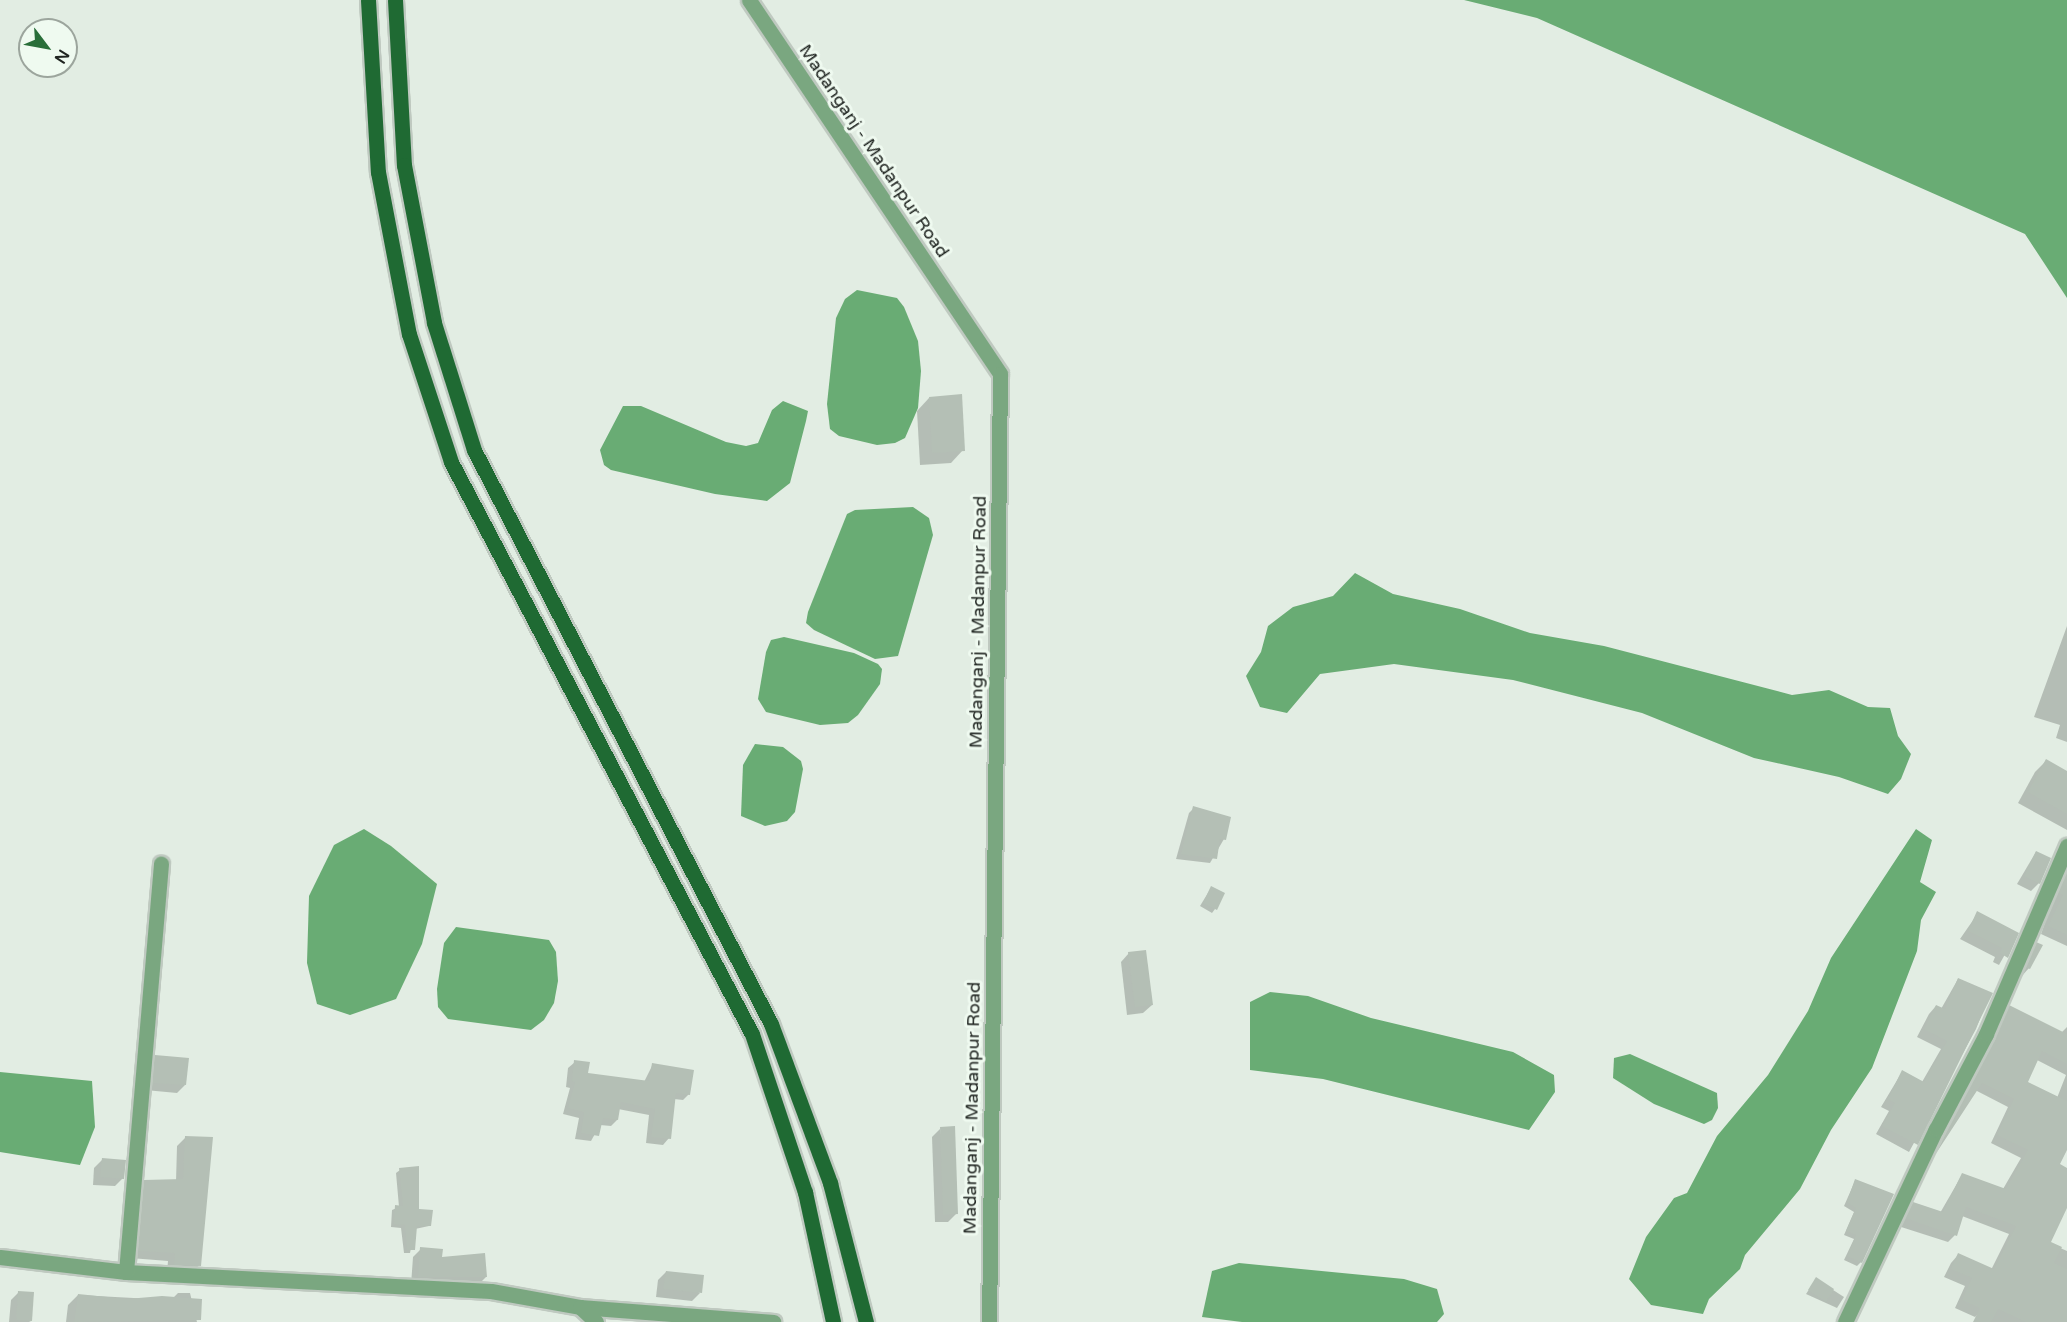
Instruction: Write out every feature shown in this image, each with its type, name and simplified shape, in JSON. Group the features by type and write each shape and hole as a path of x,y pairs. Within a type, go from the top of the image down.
{"main road":[{"path":"368,0 378,172 409,334 451,462 752,1034 805,1192 833,1322"},
{"path":"395,0 404,165 434,323 474,450 771,1024 830,1183 866,1322"}],"street":[{"name":"Madanganj - Madanpur Road","path":"749,0 1000,374 989,1322"},
{"path":"1845,1322 1916,1169 1986,1034 2067,846"},
{"path":"126,1272 161,863"},
{"path":"0,1257 126,1272 491,1291 580,1307 773,1322"},
{"path":"580,1307 596,1322"}],"shaded area":[{"path":"1464,0 2067,0 2067,298 2025,234 1537,18"},
{"path":"857,290 897,298 904,307 918,341 921,371 918,408 905,438 895,443 877,445 839,436 830,429 827,404 836,318 845,299"},
{"path":"783,401 808,411 790,483 767,501 715,494 611,470 604,465 600,450 623,406 641,406 726,442 746,446 758,443 772,410"},
{"path":"913,507 929,518 933,535 898,656 875,659 814,630 806,623 808,612 847,514 855,510"},
{"path":"1355,573 1393,594 1460,609 1530,633 1604,646 1792,695 1829,690 1868,707 1890,708 1898,736 1911,754 1901,779 1888,794 1839,777 1754,758 1642,713 1513,680 1394,664 1320,674 1287,713 1260,707 1246,676 1261,652 1268,626 1293,607 1333,596"},
{"path":"784,637 854,653 878,664 882,669 880,684 858,715 848,723 820,725 766,712 758,699 766,652 771,640"},
{"path":"755,744 783,747 801,761 803,769 795,812 787,821 765,826 741,816 743,765"},
{"path":"364,829 391,846 437,884 422,944 396,999 350,1015 317,1004 307,963 309,896 334,845"},
{"path":"1916,829 1932,840 1920,882 1936,892 1921,920 1917,951 1872,1068 1831,1130 1800,1189 1745,1255 1740,1269 1709,1299 1703,1314 1651,1305 1629,1279 1646,1237 1674,1198 1687,1193 1717,1136 1768,1075 1808,1011 1831,958"},
{"path":"456,927 549,940 556,952 558,981 554,1003 544,1020 531,1030 448,1019 438,1007 437,989 444,943"},
{"path":"1270,992 1308,996 1371,1018 1513,1052 1554,1075 1555,1092 1529,1130 1323,1079 1250,1070 1250,1002"},
{"path":"1630,1054 1717,1093 1718,1108 1712,1120 1704,1124 1654,1104 1613,1078 1614,1058"},
{"path":"0,1072 92,1081 95,1127 80,1165 0,1152"},
{"path":"1239,1263 1404,1279 1437,1289 1444,1314 1437,1322 1242,1322 1202,1317 1212,1271"}],"building":[{"path":"962,394 965,451 932,453 929,397"},
{"path":"2046,759 2067,771 2067,814 2028,792"},
{"path":"1193,806 1231,817 1226,840 1220,839 1217,859 1181,854"},
{"path":"2036,851 2051,858 2040,884 2024,876"},
{"path":"2067,871 2067,935 2048,926 2063,895 2058,892"},
{"path":"1211,886 1225,893 1217,910 1203,903"},
{"path":"1977,911 2019,933 2008,958 2000,953 2002,948 1968,931"},
{"path":"2036,942 2043,945 2030,969 2025,967"},
{"path":"1146,950 1153,1005 1135,1007 1128,952"},
{"path":"1958,978 1993,993 1918,1145 1882,1126 1895,1103 1888,1099 1902,1070 1924,1082 1947,1041 1924,1029 1936,1005 1945,1009"},
{"path":"2009,1005 2067,1034 2067,1064 2042,1051 2028,1082 2067,1101 2067,1150 2060,1164 2067,1168 2067,1208 2051,1242 2062,1247 2054,1263 2067,1269 2067,1322 2026,1322 1998,1309 1991,1322 1973,1322 1980,1308 1962,1300 1972,1278 1951,1269 1958,1253 1994,1269 2016,1226 1966,1207 1957,1236 1905,1218 1913,1202 1943,1212 1962,1173 2006,1189 2028,1150 1997,1135 2014,1099 1982,1083 1935,1155"},
{"path":"155,1055 189,1058 186,1085 152,1083"},
{"path":"574,1060 590,1062 588,1073 649,1081 652,1063 694,1070 690,1095 676,1093 671,1139 651,1137 655,1109 621,1102 618,1120 603,1118 599,1136 581,1133 584,1112 568,1108 575,1082 572,1081"},
{"path":"955,1126 958,1214 943,1215 940,1127"},
{"path":"185,1136 213,1137 201,1266 174,1265 175,1253 138,1251 144,1180 183,1179"},
{"path":"102,1158 126,1160 124,1179 100,1177"},
{"path":"419,1166 419,1209 433,1210 431,1226 417,1226 415,1250 407,1250 405,1225 394,1224 395,1205 403,1206 399,1168"},
{"path":"1855,1179 1894,1194 1862,1263 1847,1256 1856,1235 1846,1231 1856,1208 1847,1202"},
{"path":"420,1247 443,1249 442,1257 485,1253 487,1277 418,1277"},
{"path":"666,1271 704,1275 702,1293 663,1289"},
{"path":"1816,1277 1834,1289 1826,1302 1808,1290"},
{"path":"18,1291 34,1292 32,1321 16,1320"},
{"path":"78,1294 127,1299 162,1296 202,1299 201,1320 74,1322"}]}
